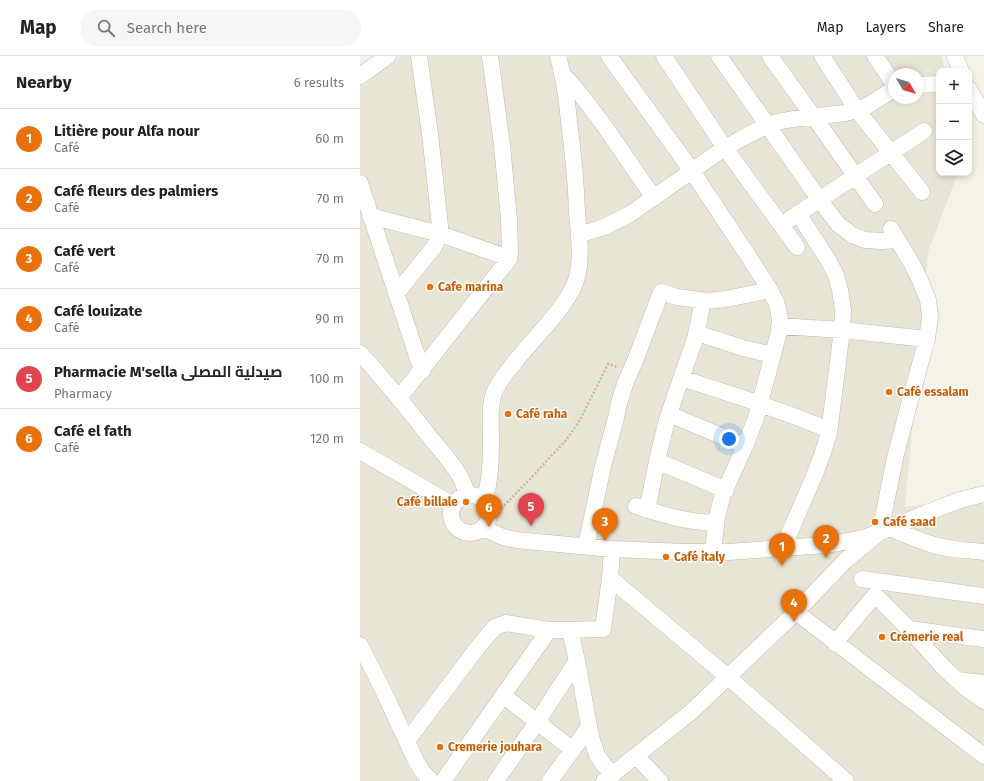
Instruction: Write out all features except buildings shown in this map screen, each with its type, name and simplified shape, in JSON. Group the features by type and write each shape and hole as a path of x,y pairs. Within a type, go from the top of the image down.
{"street":[{"path":"360,76 388,56"},
{"path":"396,294 434,247 440,234 431,141 419,56"},
{"path":"399,398 422,371 509,258 510,238 502,145 490,56"},
{"path":"484,501 490,474 490,412 495,391 521,353 555,315 572,290 578,270 579,235 575,169 566,98 558,56"},
{"path":"609,56 692,171 749,257 770,290 776,302 779,314 779,332 756,418 722,497 716,523 713,552"},
{"path":"664,56 726,148 797,247"},
{"path":"570,630 589,727 597,755 604,765 609,778 691,712 796,612 846,560 885,530 896,458 927,339 930,306 926,294 912,264 894,234 882,241 865,240 852,234 838,224 719,56"},
{"path":"770,56 875,204"},
{"path":"822,56 857,110 922,192"},
{"path":"875,56 888,75"},
{"path":"955,56 960,68"},
{"path":"562,74 589,105 654,198"},
{"path":"924,85 936,84"},
{"path":"579,235 620,220 726,148 762,128 777,122 857,110 867,106 888,93"},
{"path":"972,94 984,115"},
{"path":"781,224 924,131"},
{"path":"360,184 422,371"},
{"path":"783,548 820,459 829,430 842,330 843,310 836,275 798,213"},
{"path":"370,216 440,234 509,258"},
{"path":"586,546 603,466 619,403 661,292 677,297 712,301 770,290"},
{"path":"704,301 697,333 669,414 657,461 641,508 687,521 716,523"},
{"path":"779,326 842,330 927,339"},
{"path":"697,333 743,348 772,355"},
{"path":"360,353 399,398 459,475 465,485 467,495"},
{"path":"681,378 799,417 829,430"},
{"path":"669,414 745,446"},
{"path":"360,451 453,505"},
{"path":"657,461 726,490"},
{"path":"485,525 502,537 516,540 612,549 713,552 783,548 838,543 863,538 960,500 984,494"},
{"path":"467,495 473,495 484,501 489,512 485,525 478,531 472,533 461,531 456,527 451,517 451,511 457,500 467,495"},
{"path":"885,530 934,545 958,550 984,552"},
{"path":"407,741 481,643 495,627 506,624 549,630 603,629 610,578 612,549"},
{"path":"846,560 875,595 909,629 944,668 967,689 984,701"},
{"path":"610,578 728,677 846,781"},
{"path":"862,579 984,596"},
{"path":"835,643 875,595"},
{"path":"796,612 984,756"},
{"path":"909,629 984,638"},
{"path":"443,781 549,630"},
{"path":"360,645 416,761 431,781"},
{"path":"496,781 577,661"},
{"path":"957,680 984,683"},
{"path":"504,696 573,750"},
{"path":"550,781 589,727"},
{"path":"636,756 660,781"}],"path":[{"path":"485,525 567,438 581,418 608,364 631,370"}],"shaded area":[{"path":"401,56 942,56 944,68 936,68 936,176 957,176 928,252 905,507 984,498 984,781 360,781 360,79"}],"place":[{"name":"Cafe marina","path":"430,287"},
{"name":"Café essalam","path":"889,392"},
{"name":"Café raha","path":"508,414"},
{"name":"Café billale","path":"466,502"},
{"name":"Café saad","path":"875,522"},
{"name":"Pharmacie M'sella صيدلية المصلى","path":"531,526"},
{"name":"Café el fath","path":"489,527"},
{"name":"Café vert","path":"605,541"},
{"name":"Café italy","path":"666,557"},
{"name":"Café fleurs des palmiers","path":"826,558"},
{"name":"Litière pour Alfa nour","path":"782,566"},
{"name":"Café louizate","path":"794,622"},
{"name":"Crémerie real","path":"882,637"},
{"name":"Cremerie jouhara","path":"440,747"}]}
